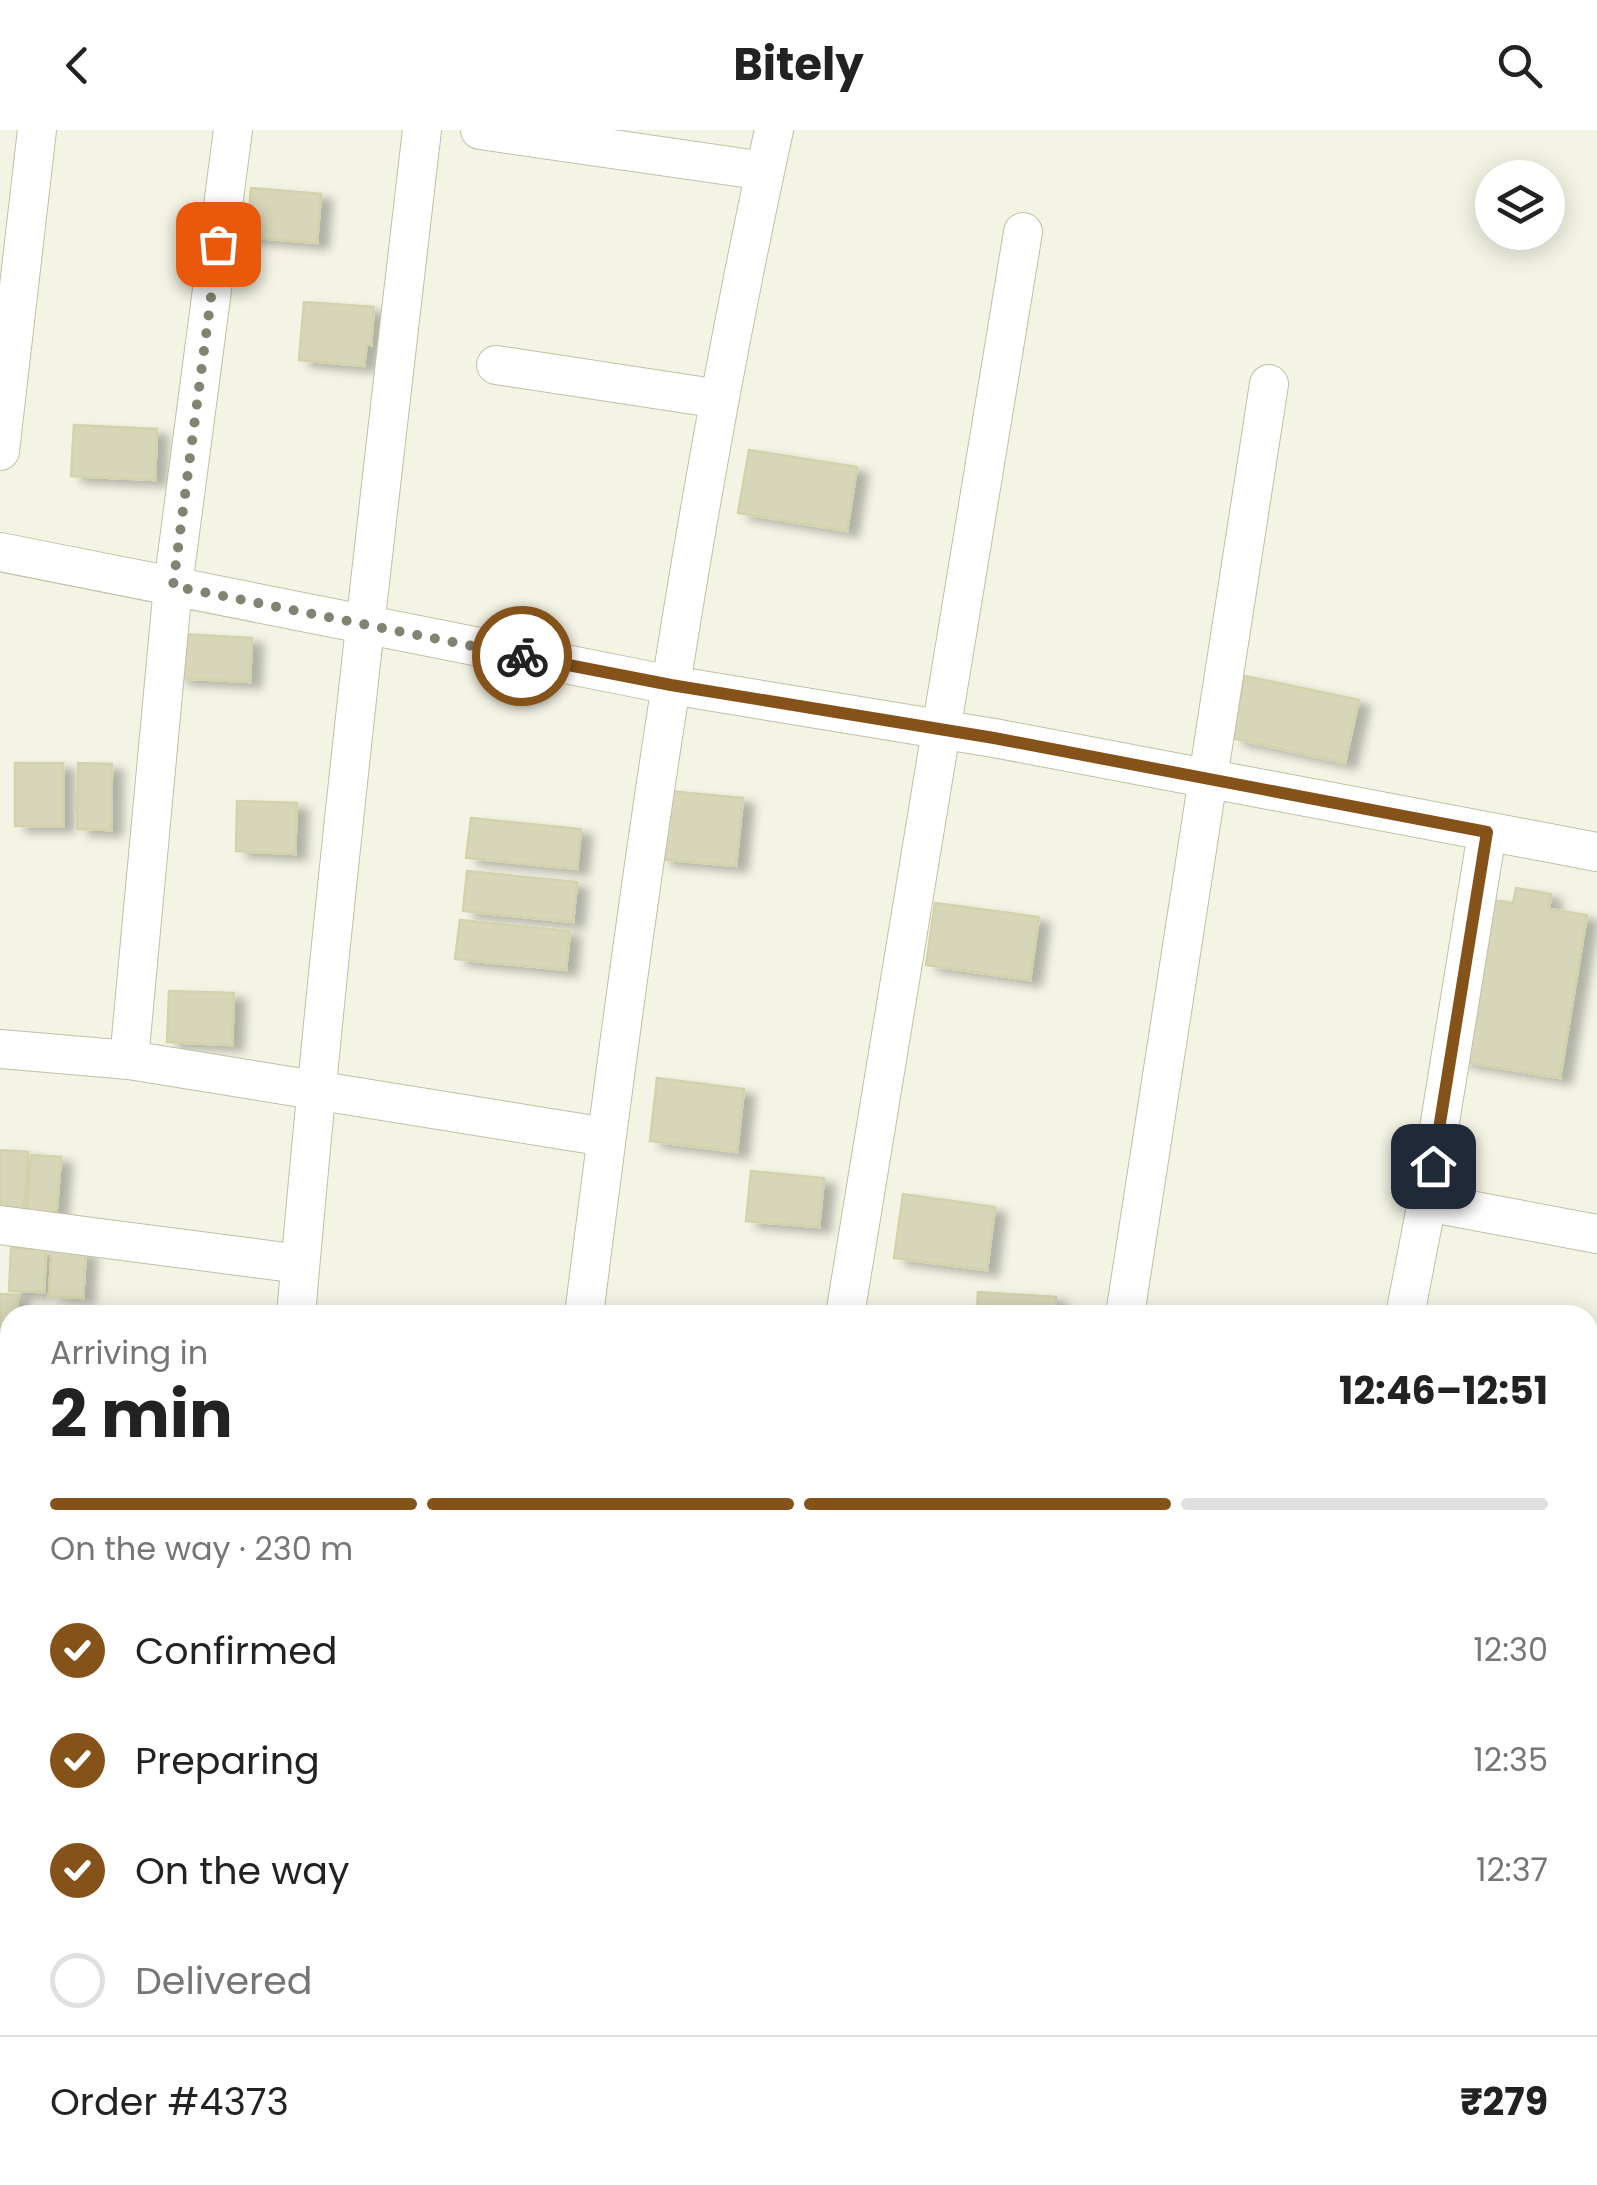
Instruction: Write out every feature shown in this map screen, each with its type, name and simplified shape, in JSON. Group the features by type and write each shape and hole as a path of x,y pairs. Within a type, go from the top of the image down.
{"street":[{"path":"0,451 37,130"},
{"path":"128,1060 173,586 233,130"},
{"path":"297,1305 364,624 422,130"},
{"path":"480,130 765,171"},
{"path":"585,1305 671,685 737,298 774,130"},
{"path":"847,1305 1023,232"},
{"path":"496,365 720,399"},
{"path":"1127,1305 1269,384"},
{"path":"0,552 671,685 941,729 1597,852"},
{"path":"1407,1305 1487,832"},
{"path":"0,1049 128,1060 606,1137"},
{"path":"1427,1202 1597,1234"},
{"path":"0,1225 300,1264"}],"building":[{"path":"251,188 321,194 317,243 247,237"},
{"path":"304,302 374,307 371,345 367,344 364,366 299,360"},
{"path":"74,425 157,429 155,480 71,476"},
{"path":"749,450 857,467 847,531 738,513"},
{"path":"180,634 252,638 250,682 177,678"},
{"path":"1245,676 1359,700 1345,763 1232,738"},
{"path":"15,763 63,763 63,826 15,826"},
{"path":"78,763 112,764 111,830 77,829"},
{"path":"667,791 743,798 736,866 660,859"},
{"path":"237,801 297,803 295,854 236,851"},
{"path":"471,818 581,829 577,869 466,858"},
{"path":"467,871 577,882 573,922 463,911"},
{"path":"1516,888 1551,894 1549,909 1587,915 1560,1078 1459,1061 1485,899 1513,903"},
{"path":"935,903 1039,917 1030,980 926,965"},
{"path":"460,920 570,931 566,970 455,959"},
{"path":"169,991 234,993 232,1045 167,1042"},
{"path":"657,1078 744,1089 737,1152 650,1141"},
{"path":"0,1150 28,1152 24,1211 0,1209"},
{"path":"31,1155 61,1157 56,1219 27,1217"},
{"path":"751,1171 824,1178 819,1227 746,1221"},
{"path":"903,1194 995,1207 987,1270 894,1258"},
{"path":"11,1248 46,1249 44,1292 9,1291"},
{"path":"52,1249 86,1251 83,1298 49,1296"},
{"path":"978,1292 1056,1297 1055,1305 977,1305"},
{"path":"0,1294 18,1295 18,1305 0,1305"}],"way so far":[{"path":"218,244 173,586 522,656"}],"route":[{"path":"522,656 671,685 994,738 1487,832 1433,1166"}]}
